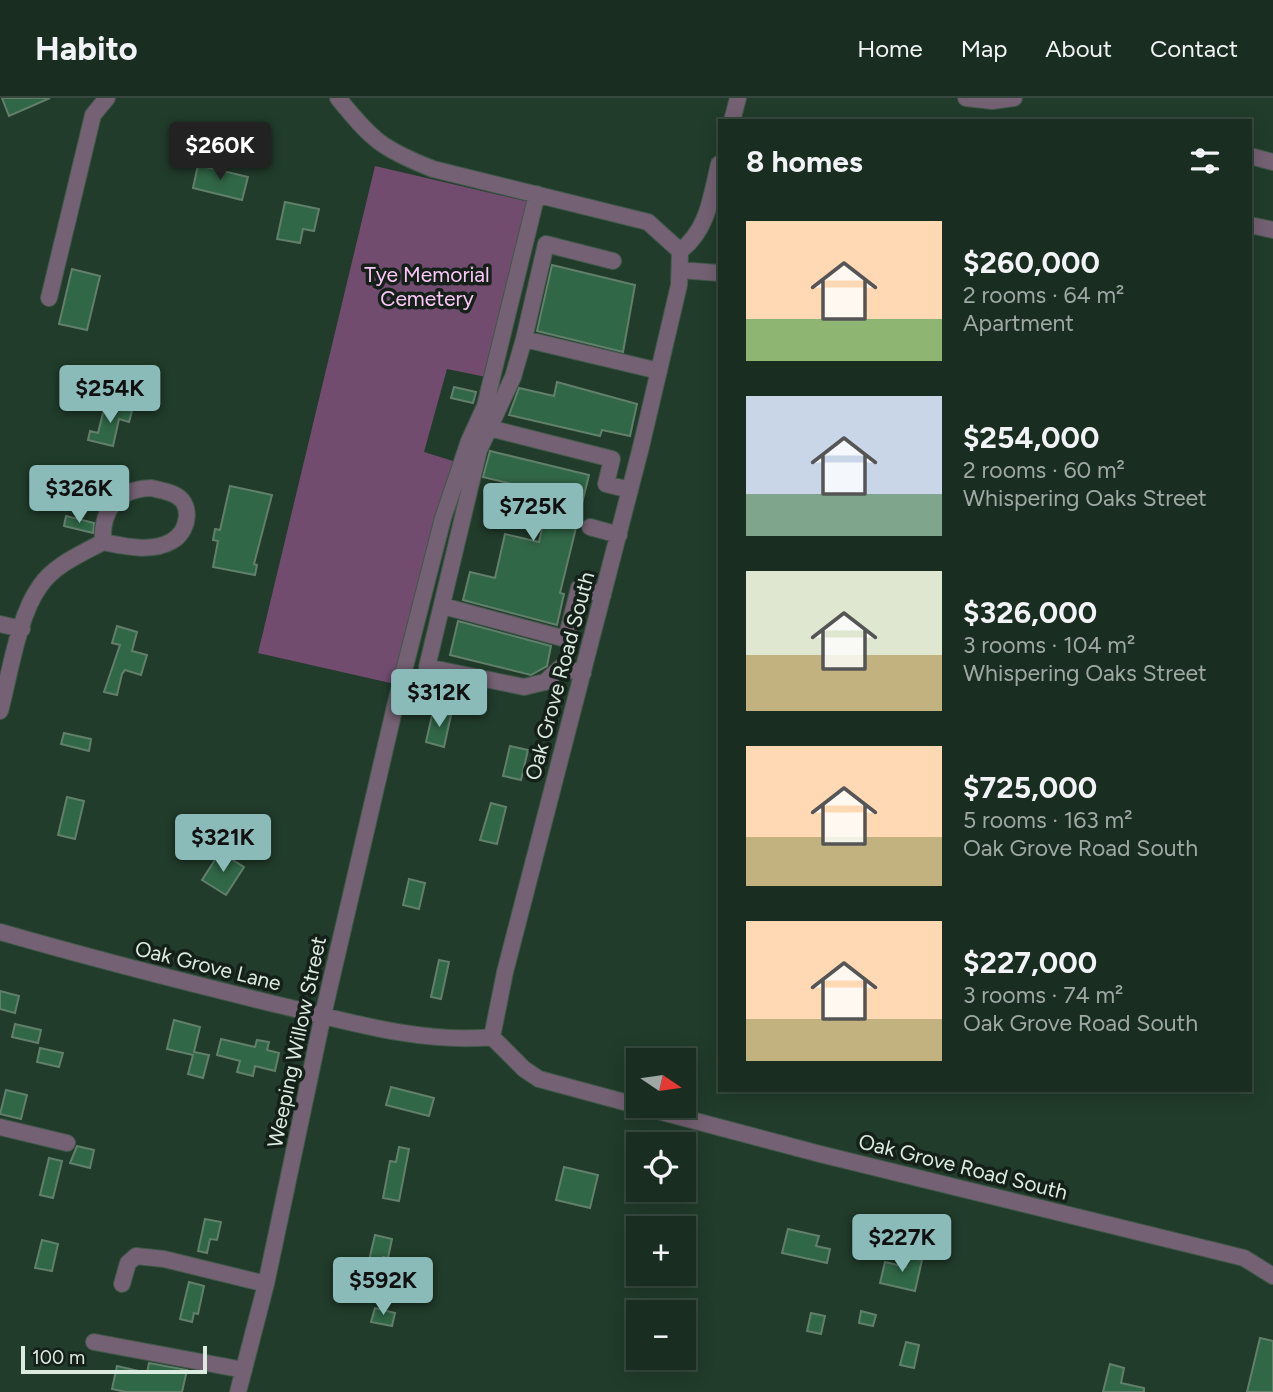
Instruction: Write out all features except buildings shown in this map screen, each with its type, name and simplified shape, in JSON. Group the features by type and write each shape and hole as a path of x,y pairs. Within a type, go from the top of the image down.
{"street":[{"path":"49,298 93,115 107,98"},
{"path":"338,98 376,143 397,155 433,169 648,222 680,251 694,240 705,220 718,168"},
{"path":"733,119 738,98"},
{"path":"967,98 992,102 1014,98"},
{"path":"1252,157 1273,162"},
{"name":"Weeping Willow Street","path":"238,1392 266,1284 323,1015 396,702 443,518 469,442 485,406 537,194"},
{"path":"1252,225 1273,230"},
{"path":"603,595 579,588 560,668 545,682 524,687 427,667 479,450 513,377 546,244 613,261"},
{"name":"Oak Grove Road South","path":"626,1102 539,1079 524,1069 492,1037 505,972 659,371 680,270 680,251"},
{"path":"680,270 718,273"},
{"path":"524,339 659,371"},
{"path":"489,428 611,459 606,484 630,490"},
{"path":"0,711 28,607 40,585 55,570 103,542 130,547 172,541 185,526 185,503 165,491 128,490 107,514 103,542"},
{"path":"590,527 619,534"},
{"path":"443,606 566,639"},
{"path":"0,624 22,629"},
{"path":"560,668 583,673"},
{"name":"Oak Grove Lane","path":"0,932 119,966 323,1015 459,1040 492,1037"},
{"name":"Oak Grove Road South","path":"684,1118 1244,1258 1273,1276"},
{"path":"0,1127 67,1143"},
{"path":"122,1284 128,1263 136,1256 164,1259 266,1284"},
{"path":"94,1342 244,1370"}],"green space":[{"name":"Tye Memorial Cemetery","path":"375,166 529,202 486,377 447,369 424,452 466,465 408,687 258,653"}]}
